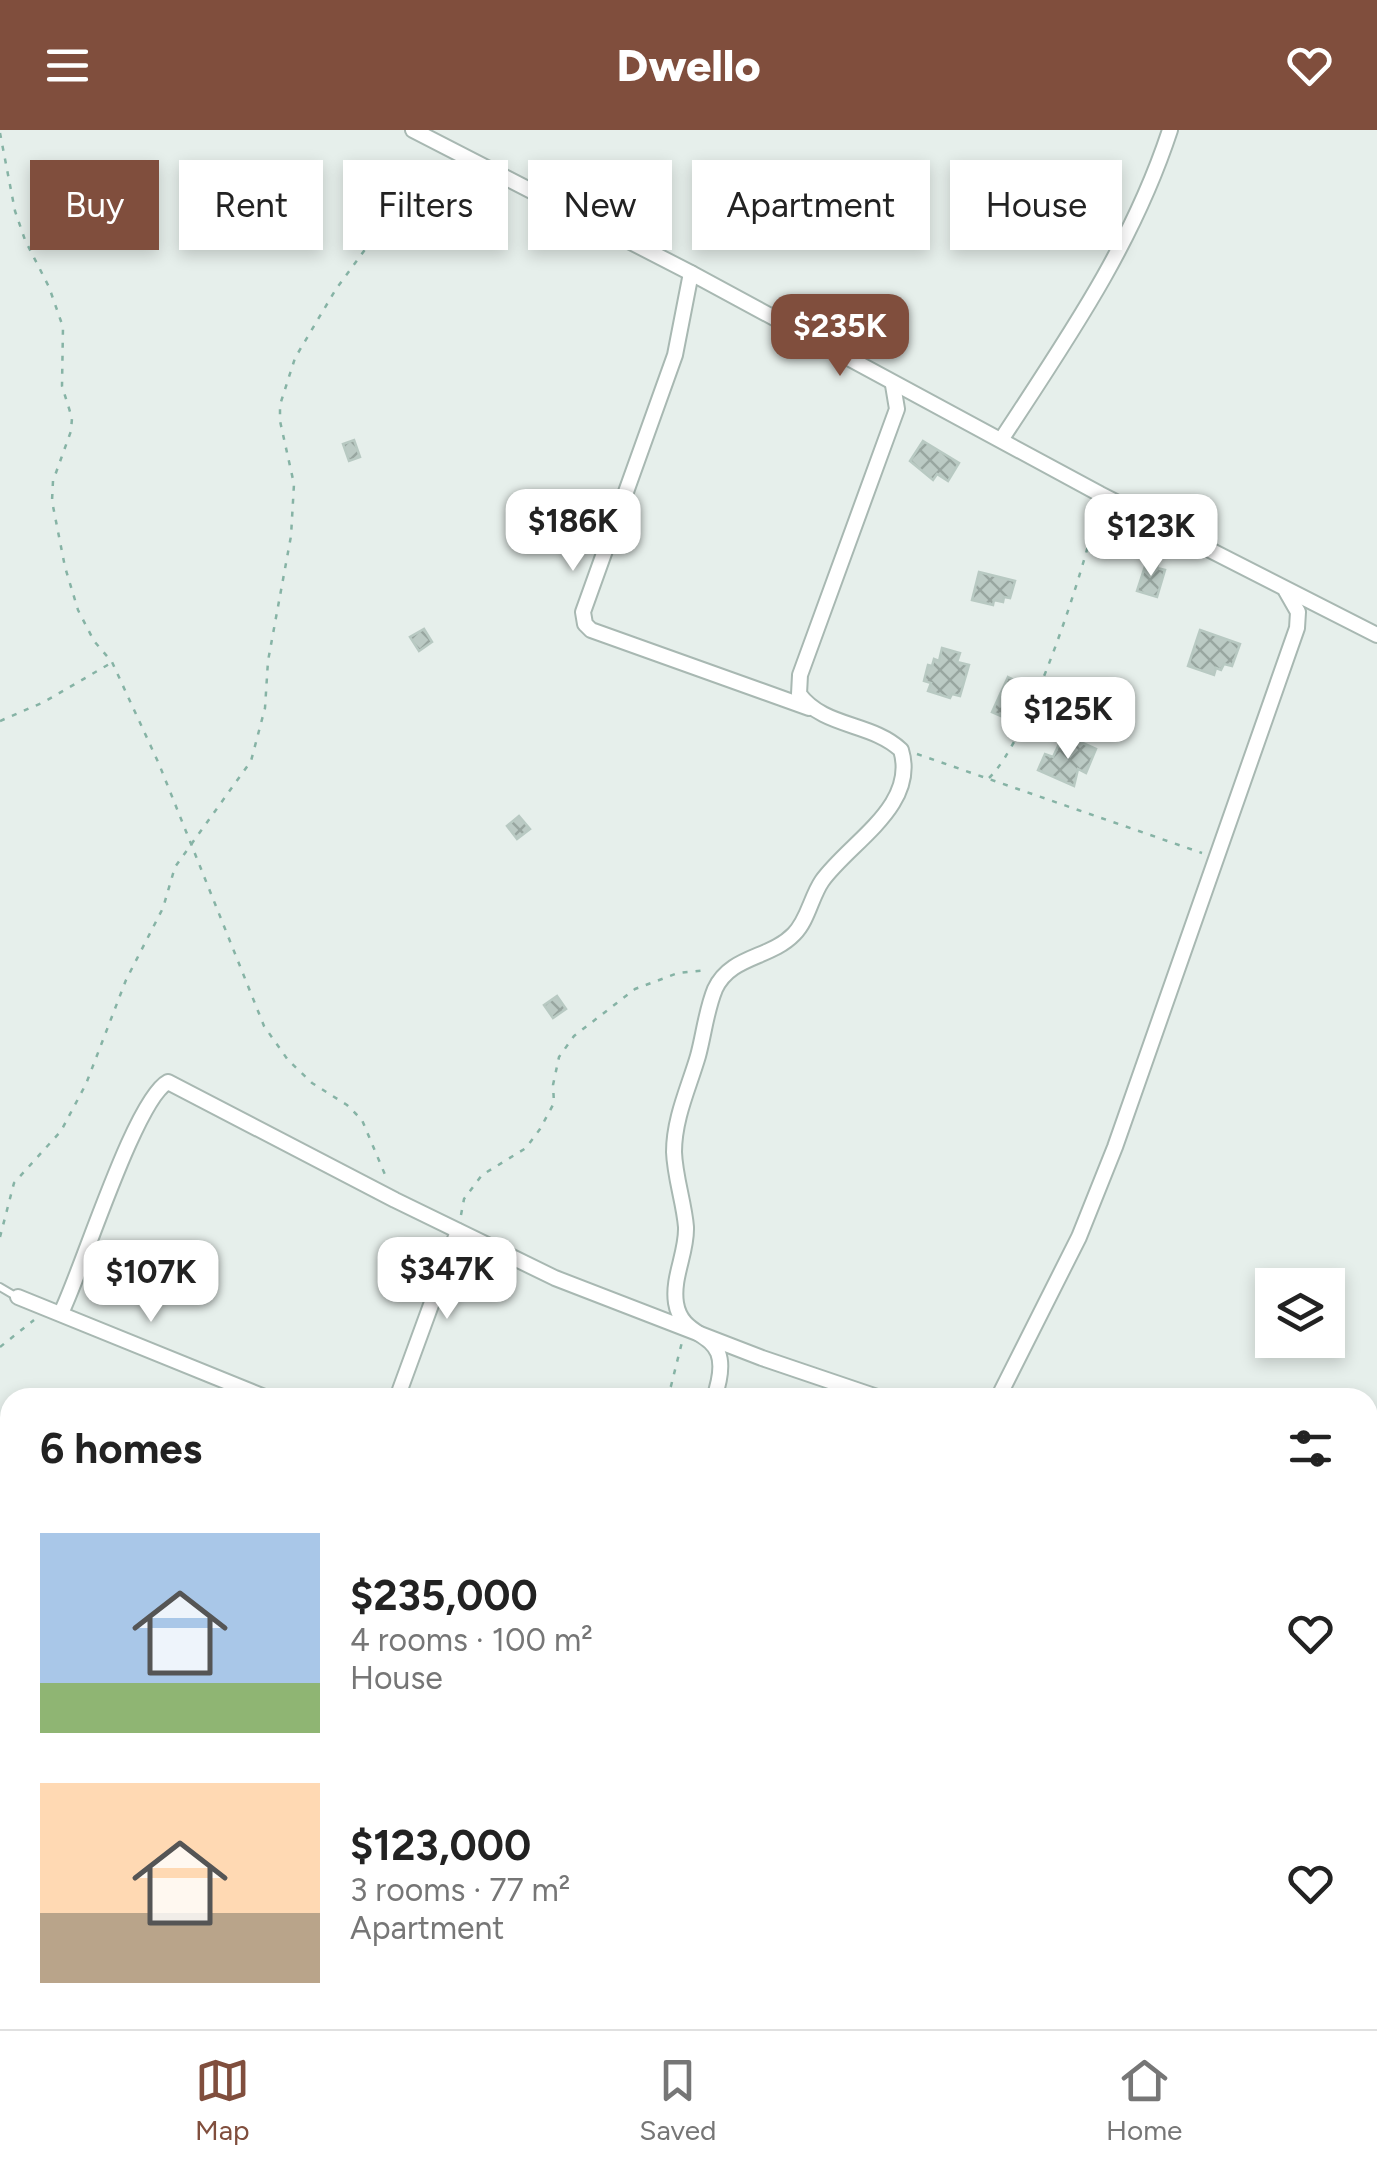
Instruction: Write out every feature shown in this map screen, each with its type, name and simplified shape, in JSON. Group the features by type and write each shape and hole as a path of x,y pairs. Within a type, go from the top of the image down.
{"street":[{"path":"413,130 691,273 1100,494 1377,635"},
{"path":"1001,440 1104,281 1155,179 1170,130"},
{"path":"691,273 675,355 583,618 591,630 891,740 901,750 904,776 894,800 818,886 801,926 780,946 721,977 708,1011 675,1138 676,1172 686,1229 675,1290 676,1306 688,1325 710,1339 720,1356 722,1369 717,1388"},
{"path":"809,708 799,694 800,675 898,409 893,385"},
{"path":"1003,1388 1079,1238 1142,1075 1297,628 1298,612 1286,590"},
{"path":"61,1313 134,1132 156,1090 168,1082 555,1278 685,1330 851,1388"},
{"path":"401,1388 458,1231"},
{"path":"18,1297 240,1388"}],"lane":[{"path":"0,1287 18,1297"}],"path":[{"path":"0,133 16,211 63,327 62,386 72,418 68,444 53,481 52,501 56,533 78,610 94,641 112,662 191,842 264,1026 288,1060 312,1083 348,1104 362,1120 395,1200"},
{"path":"0,1237 14,1183 61,1132 86,1084 126,980 162,908 175,868 251,761 265,708 268,662 292,523 294,484 280,406 294,358 336,289 386,221 424,176 462,152"},
{"path":"988,779 1006,758 1026,717 1080,574 1100,494"},
{"path":"0,720 44,702 112,662"},
{"path":"901,750 1216,858"},
{"path":"458,1231 464,1199 482,1175 526,1148 540,1128 554,1103 559,1057 574,1036 634,989 678,973 732,968"},
{"path":"0,1347 38,1317 61,1313"},
{"path":"669,1388 685,1330"}],"building":[{"path":"354,440 360,457 349,461 343,444"},
{"path":"923,441 959,463 948,481 937,474 933,480 910,461"},
{"path":"1147,560 1165,570 1157,597 1137,591"},
{"path":"979,572 1015,581 1010,598 1004,597 1003,602 994,600 993,605 972,600"},
{"path":"424,629 432,642 419,651 410,637"},
{"path":"1200,630 1240,644 1232,666 1216,668 1214,675 1188,666"},
{"path":"942,648 960,653 957,662 969,665 960,696 952,694 950,698 928,691 931,683 924,681 928,665 932,666 934,659 939,661"},
{"path":"1008,677 1024,685 1008,719 992,712"},
{"path":"1076,740 1096,749 1086,773 1078,769 1074,786 1038,770 1045,754 1053,757 1060,742 1072,748"},
{"path":"519,816 530,829 517,839 507,826"},
{"path":"557,996 566,1009 553,1018 544,1005"}]}
